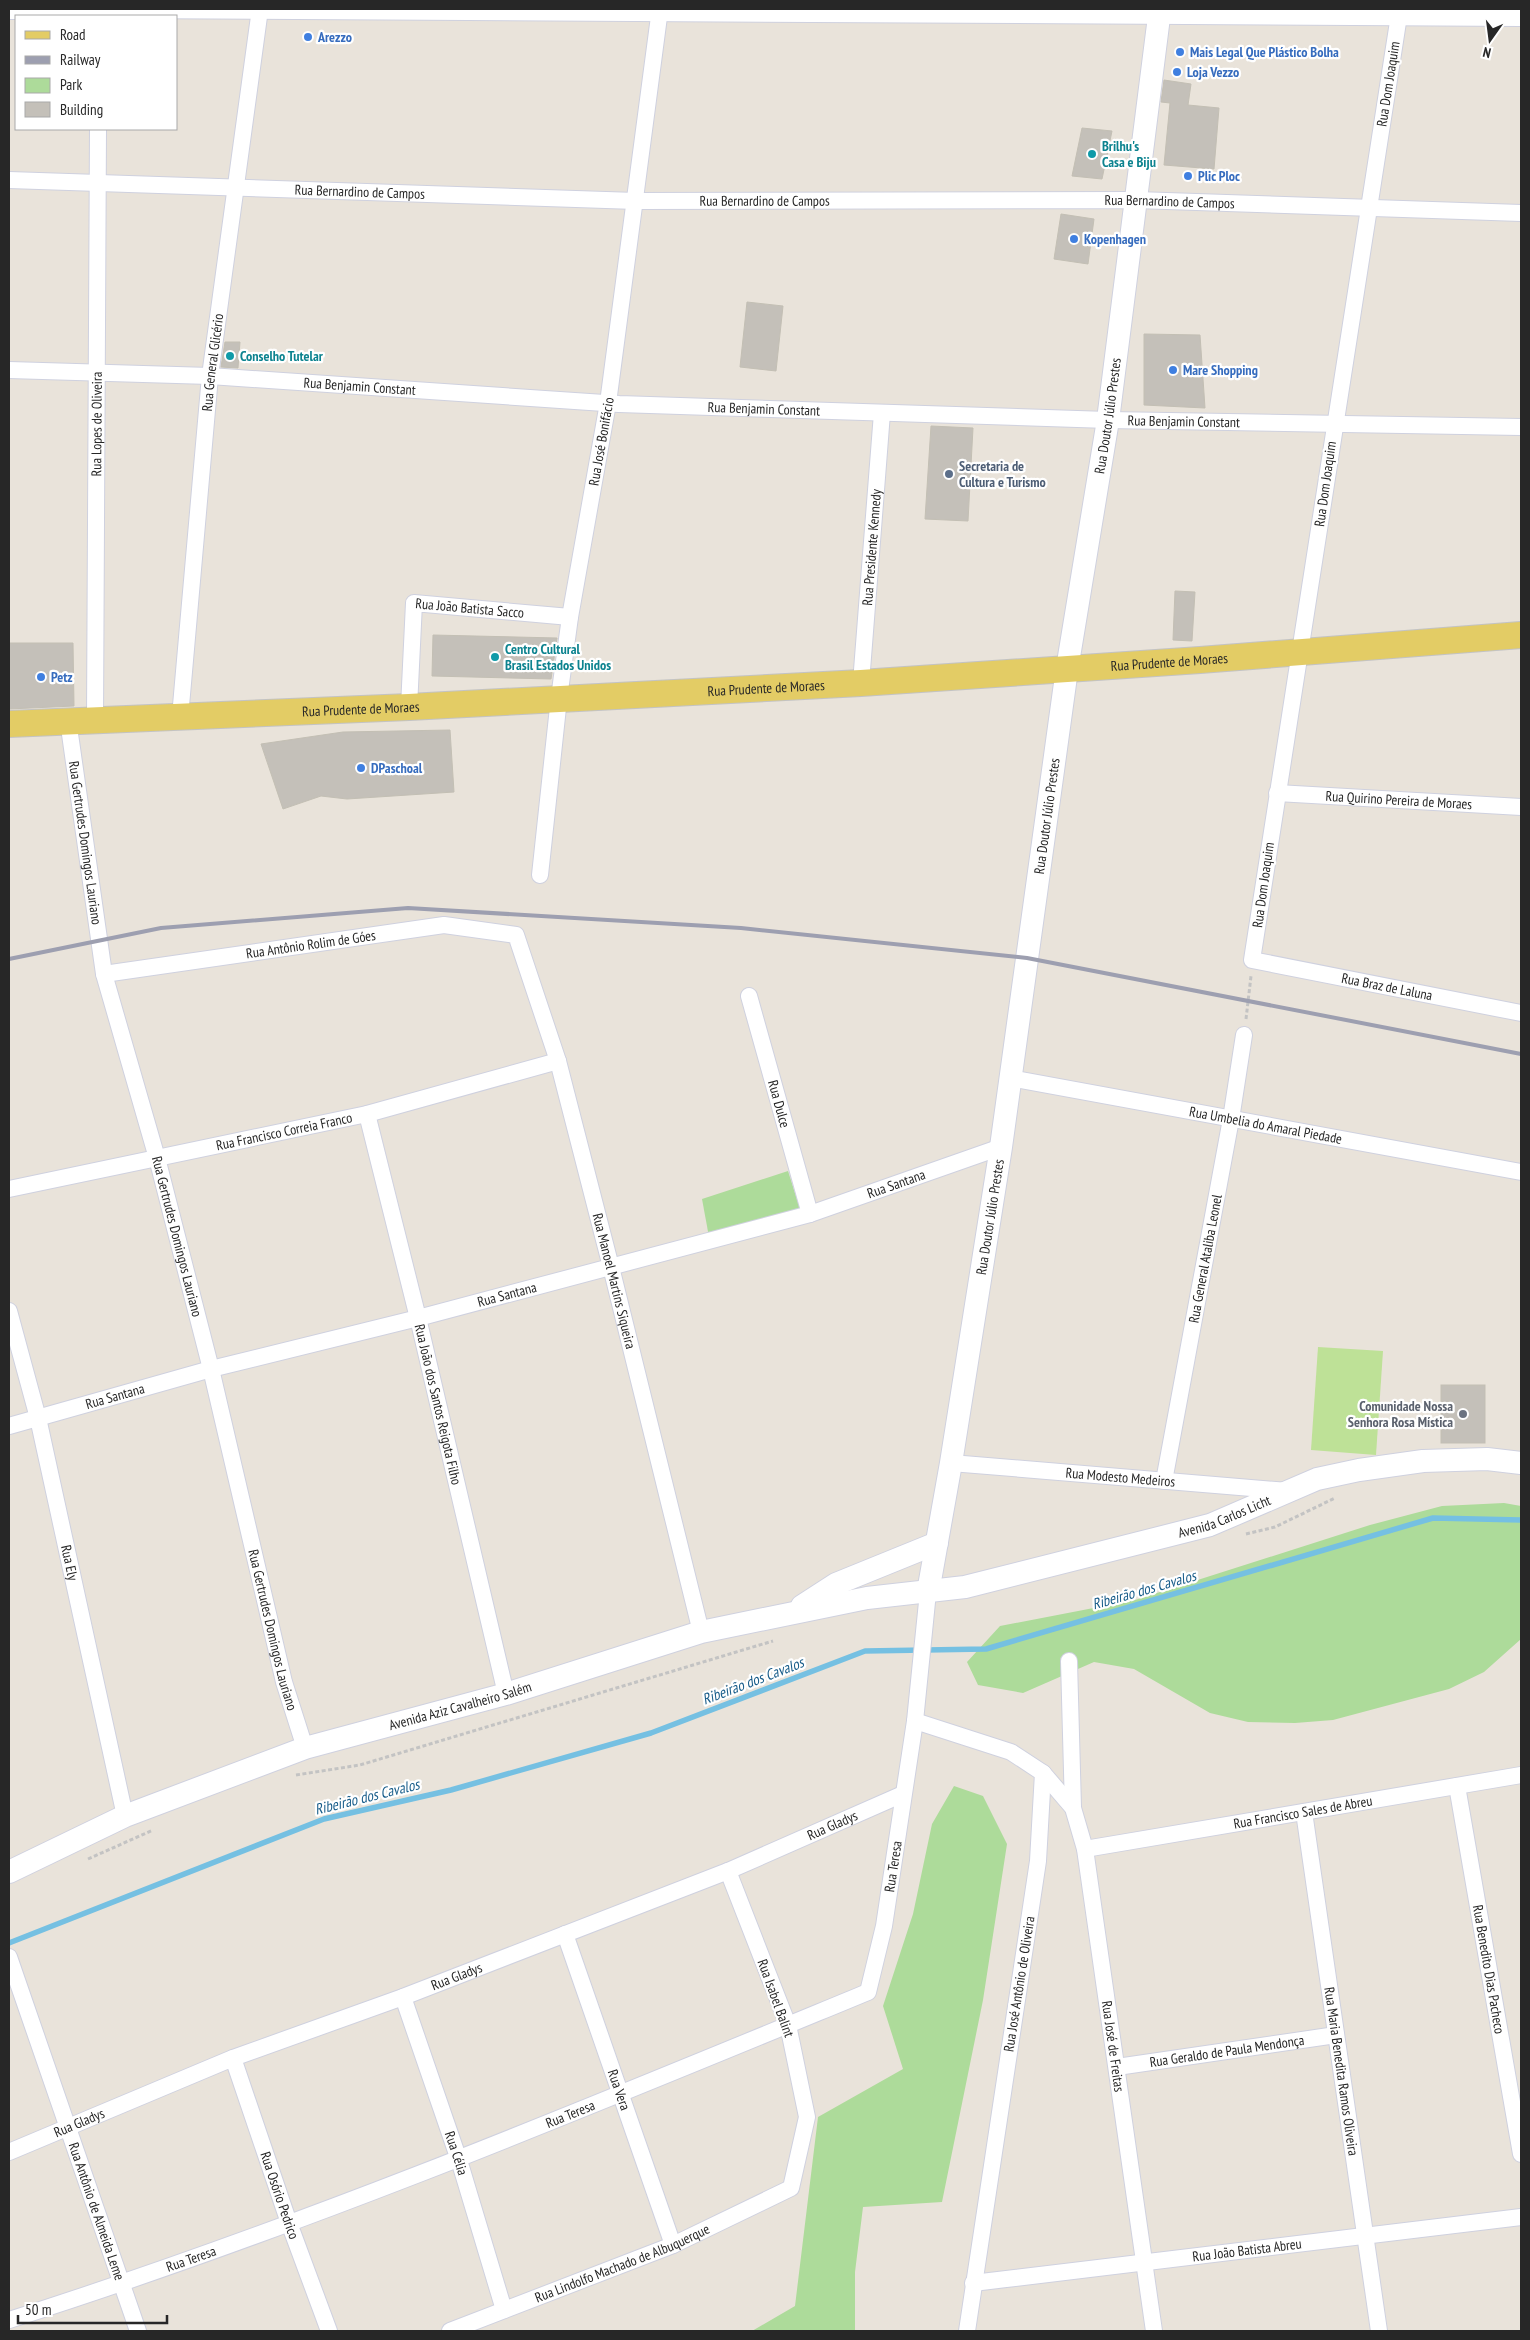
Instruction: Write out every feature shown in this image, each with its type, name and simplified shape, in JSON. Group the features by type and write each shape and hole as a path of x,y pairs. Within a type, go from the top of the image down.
{"main road":[{"name":"Rua Doutor Júlio Prestes","path":"928,1592 951,1463 1001,1147 1067,669 1108,420 1160,12"},
{"name":"Rua Prudente de Moraes","path":"9,724 409,707 861,682 1067,669 1521,635"},
{"path":"1488,1459 1521,1452"},
{"name":"Avenida Carlos Licht","path":"928,1592 965,1588 1210,1525 1317,1479 1358,1470 1423,1461 1488,1459 1521,1463"},
{"path":"792,1612 836,1584 937,1542"},
{"name":"Avenida Aziz Cavalheiro Salém","path":"9,1872 125,1816 306,1748 506,1694 700,1632 874,1597 928,1592"}],"street":[{"name":"Rua General Glicério","path":"180,717 210,376 260,10"},
{"path":"9,11 1399,13 1521,18"},
{"name":"Rua José Bonifácio","path":"540,875 570,616 608,403 660,11"},
{"name":"Rua Dom Joaquim","path":"1252,960 1399,13"},
{"name":"Rua Lopes de Oliveira","path":"95,720 98,130"},
{"name":"Rua Bernardino de Campos","path":"9,180 235,186 636,201 1136,200 1521,213"},
{"name":"Rua Benjamin Constant","path":"9,370 210,376 608,403 1108,420 1521,427"},
{"name":"Rua Presidente Kennedy","path":"861,682 882,413"},
{"name":"Rua João Batista Sacco","path":"409,707 414,602 570,616"},
{"name":"Rua Gertrudes Domingos Lauriano","path":"68,720 104,974 157,1158 211,1369 284,1682 306,1748"},
{"name":"Rua Quirino Pereira de Moraes","path":"1277,793 1521,807"},
{"name":"Rua Antônio Rolim de Góes","path":"104,974 444,925 516,935"},
{"name":"Rua Manoel Martins Siqueira","path":"516,935 558,1060 612,1267 700,1632"},
{"name":"Rua Braz de Laluna","path":"1252,960 1521,1013"},
{"name":"Rua Dulce","path":"748,996 810,1214"},
{"name":"Rua General Ataliba Leonel","path":"1164,1481 1231,1119 1244,1035"},
{"name":"Rua Francisco Correia Franco","path":"9,1189 367,1114 558,1060"},
{"name":"Rua Umbelia do Amaral Piedade","path":"1010,1078 1521,1172"},
{"name":"Rua João dos Santos Reigota Filho","path":"367,1114 418,1318 506,1694"},
{"name":"Rua Santana","path":"9,1426 211,1369 418,1318 810,1214 1001,1147"},
{"name":"Rua Ely","path":"9,1311 38,1418 125,1816"},
{"name":"Rua Modesto Medeiros","path":"951,1463 1290,1491"},
{"name":"Rua Doutor Júlio Prestes","path":"919,1674 928,1592"},
{"path":"1069,1661 1073,1808"},
{"name":"Rua Teresa","path":"9,2320 122,2284 459,2160 868,1992 884,1926 915,1721 919,1674"},
{"path":"915,1721 1011,1752 1043,1773"},
{"name":"Rua José de Freitas","path":"1043,1773 1073,1808 1084,1849 1154,2331"},
{"name":"Rua José Antônio de Oliveira","path":"967,2331 1038,1861 1043,1773"},
{"name":"Rua Francisco Sales de Abreu","path":"1084,1849 1521,1775"},
{"name":"Rua Benedito Dias Pacheco","path":"1457,1786 1521,2154"},
{"name":"Rua Gladys","path":"9,2152 233,2058 403,1997 728,1871 903,1794"},
{"name":"Rua Maria Benedita Ramos Oliveira","path":"1304,1812 1379,2331"},
{"name":"Rua Isabel Balint","path":"728,1871 788,2025 806,2117 791,2188"},
{"name":"Rua Vera","path":"564,1934 622,2093 673,2245"},
{"name":"Rua Antônio de Almeida Leme","path":"9,1957 138,2331"},
{"name":"Rua Célia","path":"403,1997 459,2160 504,2310"},
{"name":"Rua Geraldo de Paula Mendonça","path":"1117,2067 1336,2035"},
{"name":"Rua Osório Pedrico","path":"233,2058 289,2223 329,2331"},
{"name":"Rua Lindolfo Machado de Albuquerque","path":"450,2331 673,2245 791,2188"},
{"name":"Rua João Batista Abreu","path":"973,2283 1521,2217"}],"path":[{"path":"1244,1035 1252,960"},
{"path":"1236,1536 1275,1527 1340,1496"},
{"path":"292,1776 360,1765 776,1640"},
{"path":"81,1862 154,1830"}],"green space":[{"path":"788,1171 801,1212 709,1237 702,1199"},
{"path":"1318,1347 1383,1351 1376,1455 1311,1450"},
{"path":"1504,1503 1521,1506 1521,1639 1484,1672 1449,1689 1333,1720 1295,1723 1248,1722 1210,1713 1134,1669 1094,1662 1023,1693 978,1685 967,1662 1000,1626 1135,1600 1370,1525 1442,1506"},
{"path":"954,1786 983,1796 1007,1844 983,2000 942,2202 863,2207 855,2272 855,2331 752,2331 795,2306 818,2117 903,2069 883,2006 913,1914 932,1824"}],"building":[{"path":"1164,80 1191,84 1188,105 1219,108 1214,169 1164,165 1170,103 1161,102"},
{"name":"Brilhu's Casa e Biju","path":"1082,128 1112,131 1102,179 1072,176"},
{"name":"Kopenhagen","path":"1061,214 1094,219 1088,264 1054,259"},
{"path":"747,302 783,306 776,371 740,367"},
{"name":"Mare Shopping","path":"1144,334 1200,335 1205,408 1144,405"},
{"name":"Conselho Tutelar","path":"225,342 240,342 238,368 221,367"},
{"name":"Secretaria de Cultura e Turismo","path":"931,426 973,428 968,521 925,519"},
{"path":"1175,591 1195,592 1192,641 1173,640"},
{"name":"Centro Cultural Brasil Estados Unidos","path":"433,635 557,638 551,679 432,676"},
{"name":"Petz","path":"9,643 73,643 74,706 9,709"},
{"name":"DPaschoal","path":"450,730 454,792 347,799 321,796 283,809 261,744 343,732"},
{"name":"Comunidade Nossa Senhora Rosa Mística","path":"1441,1385 1485,1385 1485,1443 1441,1443"}],"waterway":[{"name":"Ribeirão dos Cavalos","path":"9,1943 324,1819 451,1790 651,1733 865,1651 986,1649 1433,1518 1521,1520"}],"railway":[{"path":"9,959 161,928 408,908 741,928 1027,958 1521,1054"}],"place":[{"name":"Arezzo","path":"308,37"},
{"name":"Mais Legal Que Plástico Bolha","path":"1180,52"},
{"name":"Loja Vezzo","path":"1177,72"},
{"name":"Brilhu's Casa e Biju","path":"1092,154"},
{"name":"Plic Ploc","path":"1188,176"},
{"name":"Kopenhagen","path":"1074,239"},
{"name":"Conselho Tutelar","path":"230,356"},
{"name":"Mare Shopping","path":"1173,370"},
{"name":"Secretaria de Cultura e Turismo","path":"949,474"},
{"name":"Centro Cultural Brasil Estados Unidos","path":"495,657"},
{"name":"Petz","path":"41,677"},
{"name":"DPaschoal","path":"361,768"},
{"name":"Comunidade Nossa Senhora Rosa Mística","path":"1463,1414"}]}
